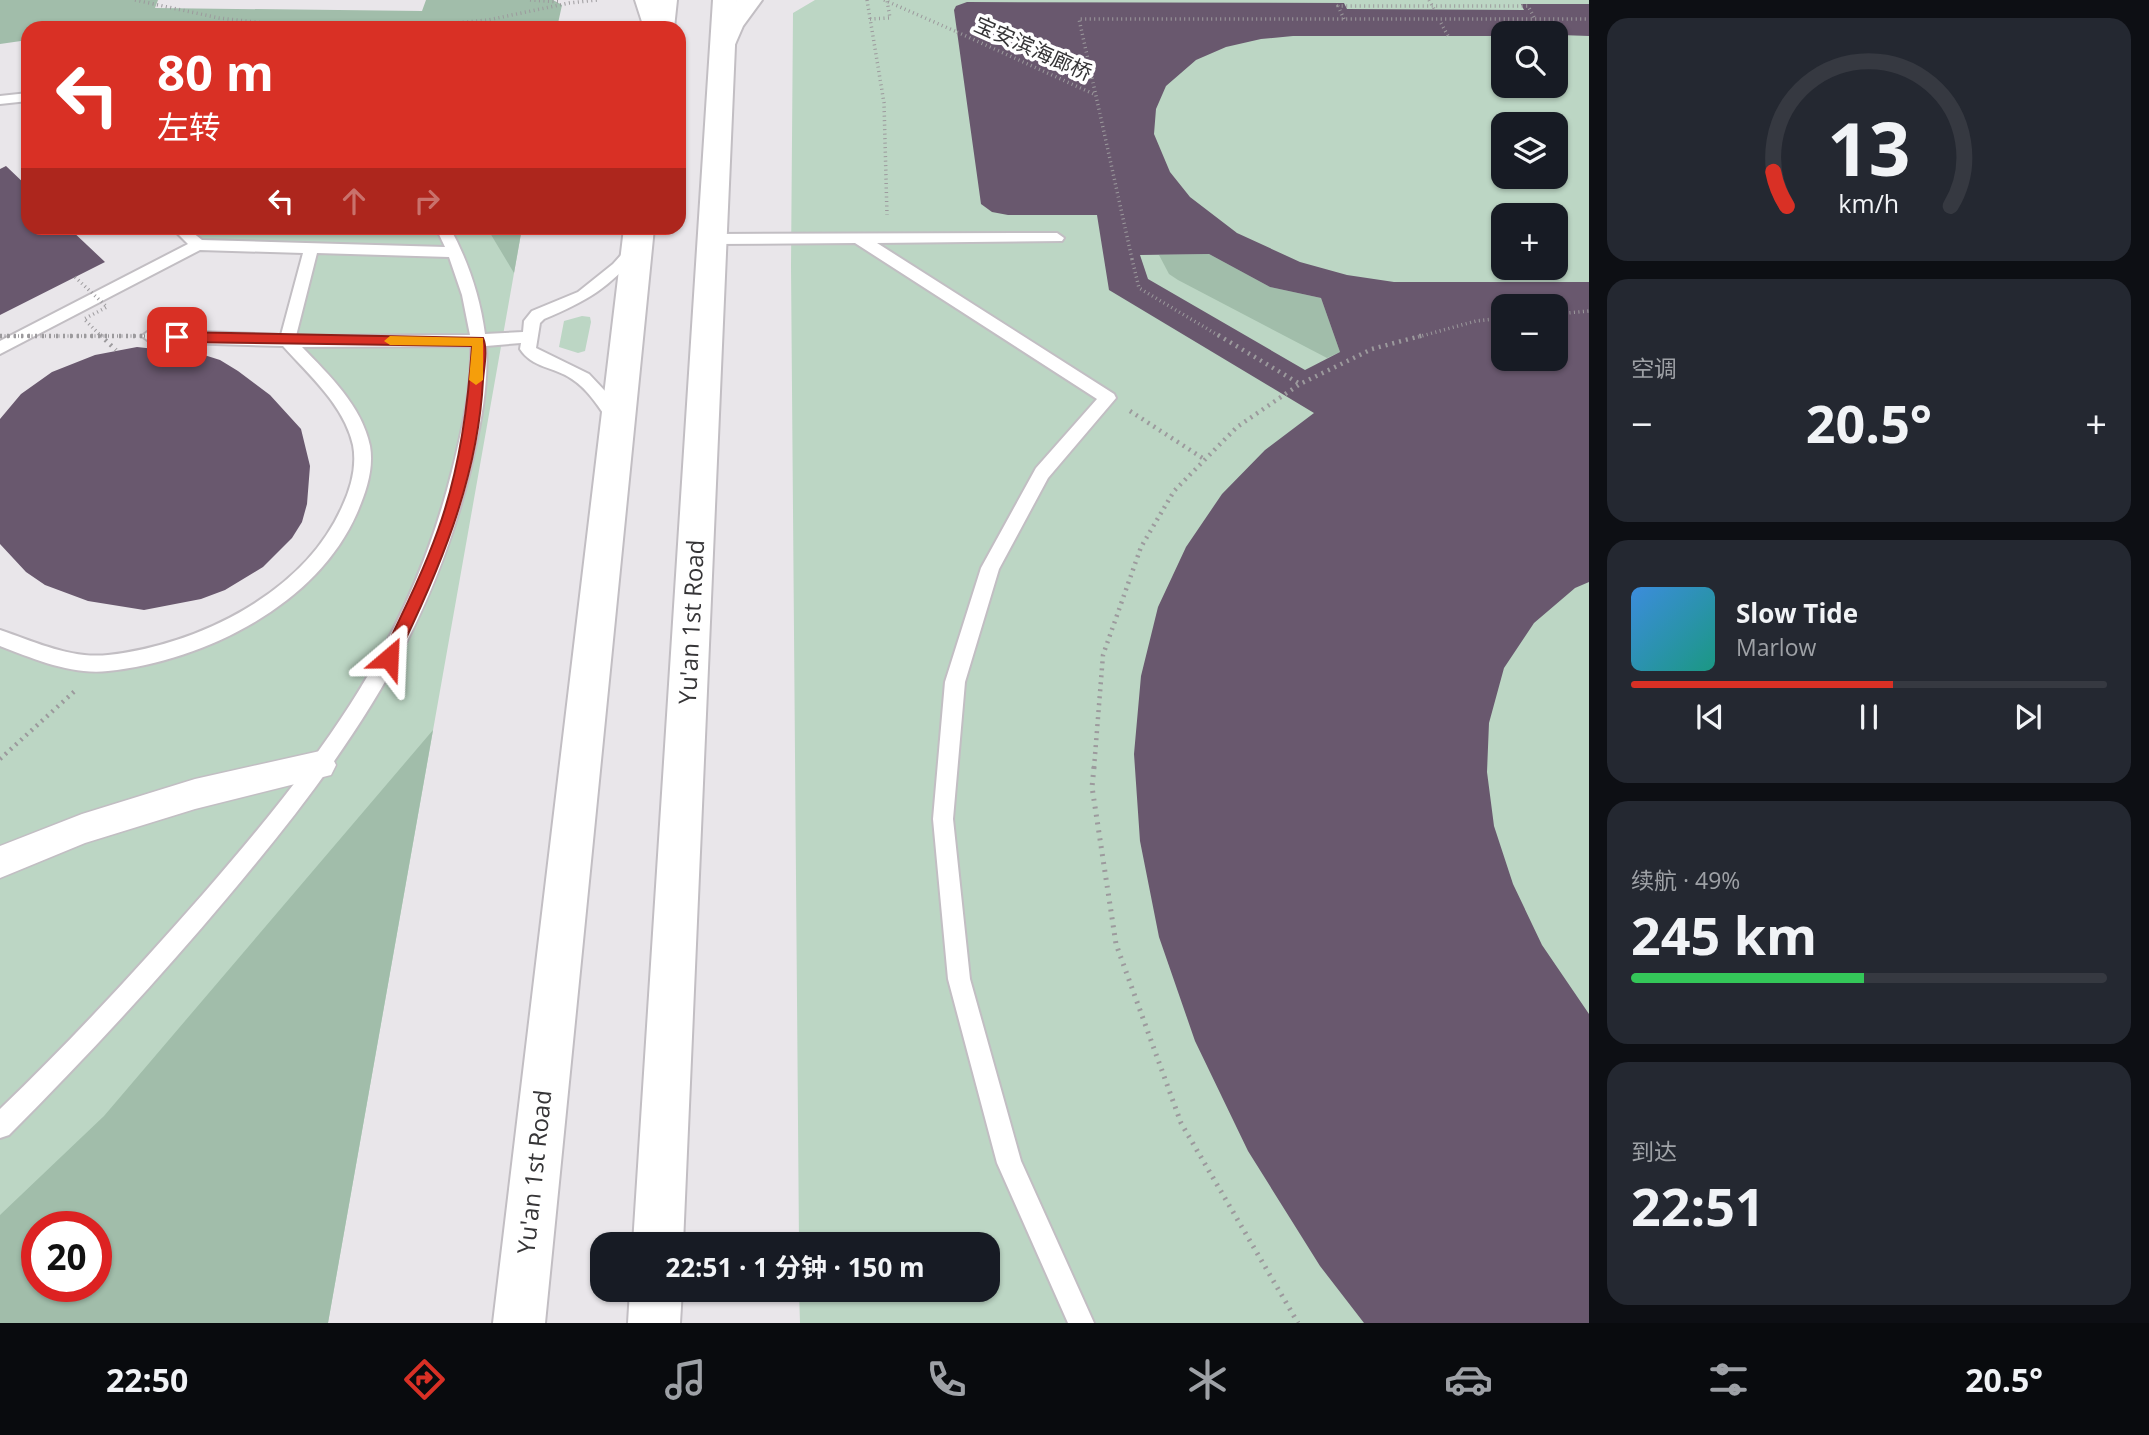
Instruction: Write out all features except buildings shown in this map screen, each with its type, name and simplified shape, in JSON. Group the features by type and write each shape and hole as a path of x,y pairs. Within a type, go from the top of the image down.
{"main road":[{"path":"647,0 656,21"},
{"path":"660,21 665,0"},
{"name":"Yu'an 1st Road","path":"659,1232 725,0"},
{"path":"724,44 731,24 750,0"},
{"name":"Yu'an 1st Road","path":"519,1323 638,237"},
{"path":"654,1323 655,1302"}],"street":[{"path":"0,862 82,829 195,794 320,765"}],"lane":[{"path":"0,100 21,98"},
{"path":"187,235 198,245"},
{"path":"0,1126 45,1083 152,970 253,851 320,765 379,677 417,601 446,528 463,465 475,400 478,341 471,292 447,235"},
{"path":"618,423 593,387 578,374 531,354 527,349 532,321 538,315 583,296 618,268 638,237"},
{"path":"713,239 1057,238"},
{"path":"859,239 1108,398 1042,473 990,568 956,682 943,819 959,979 1009,1163 1080,1323"},
{"path":"0,348 198,245 456,252"},
{"path":"287,341 311,249"},
{"path":"150,336 287,341 478,341 529,337"},
{"path":"0,638 68,660 106,663 182,647 260,608 302,576 334,541 352,510 362,478 361,446 353,420 337,397 287,341"}],"path":[{"path":"135,0 246,21"},
{"path":"530,0 569,3"},
{"path":"477,21 597,0"},
{"path":"867,0 882,77 887,151 887,239"},
{"path":"870,19 890,18 885,0"},
{"name":"宝安滨海廊桥","path":"885,0 1096,95"},
{"path":"1429,0 1433,8"},
{"path":"1344,19 1339,6 1528,6 1535,19"},
{"path":"1300,384 1139,288 1079,19 1589,19"},
{"path":"1441,23 1448,36"},
{"path":"75,277 107,307 84,319 116,350"},
{"path":"1568,313 1589,311"},
{"path":"1298,1323 1181,1123 1116,944 1092,788 1102,655 1141,547 1174,491 1237,427 1300,384 1372,349 1491,319"},
{"path":"0,336 150,336"},
{"path":"1108,398 1204,459"},
{"path":"0,759 106,663"}],"green space":[{"path":"0,0 158,0 155,8 422,11 426,0 553,0 562,5 559,21 21,21 21,41 0,44"},
{"path":"815,0 1589,0 1589,1323 800,1323 799,1302 1000,1302 1000,1232 799,1232 791,266 793,13"},
{"path":"187,235 521,235 328,1323 0,1323 0,638 68,660 182,647 302,576 362,478 353,420 287,341 311,249 198,245"},
{"path":"491,235 521,235 514,273"},
{"path":"1209,254 1270,287 1321,298 1340,352 1327,358 1178,280 1169,274 1159,255"},
{"path":"582,316 590,317 591,322 585,351 578,353 559,347 564,321"},
{"path":"433,730 328,1323 0,1323 0,1215 104,1116"}],"slow traffic":[{"path":"390,341 478,341 476,380"}],"route":[{"path":"177,337 287,341 478,341 475,400 463,465 446,528 417,601 389,658"}]}
